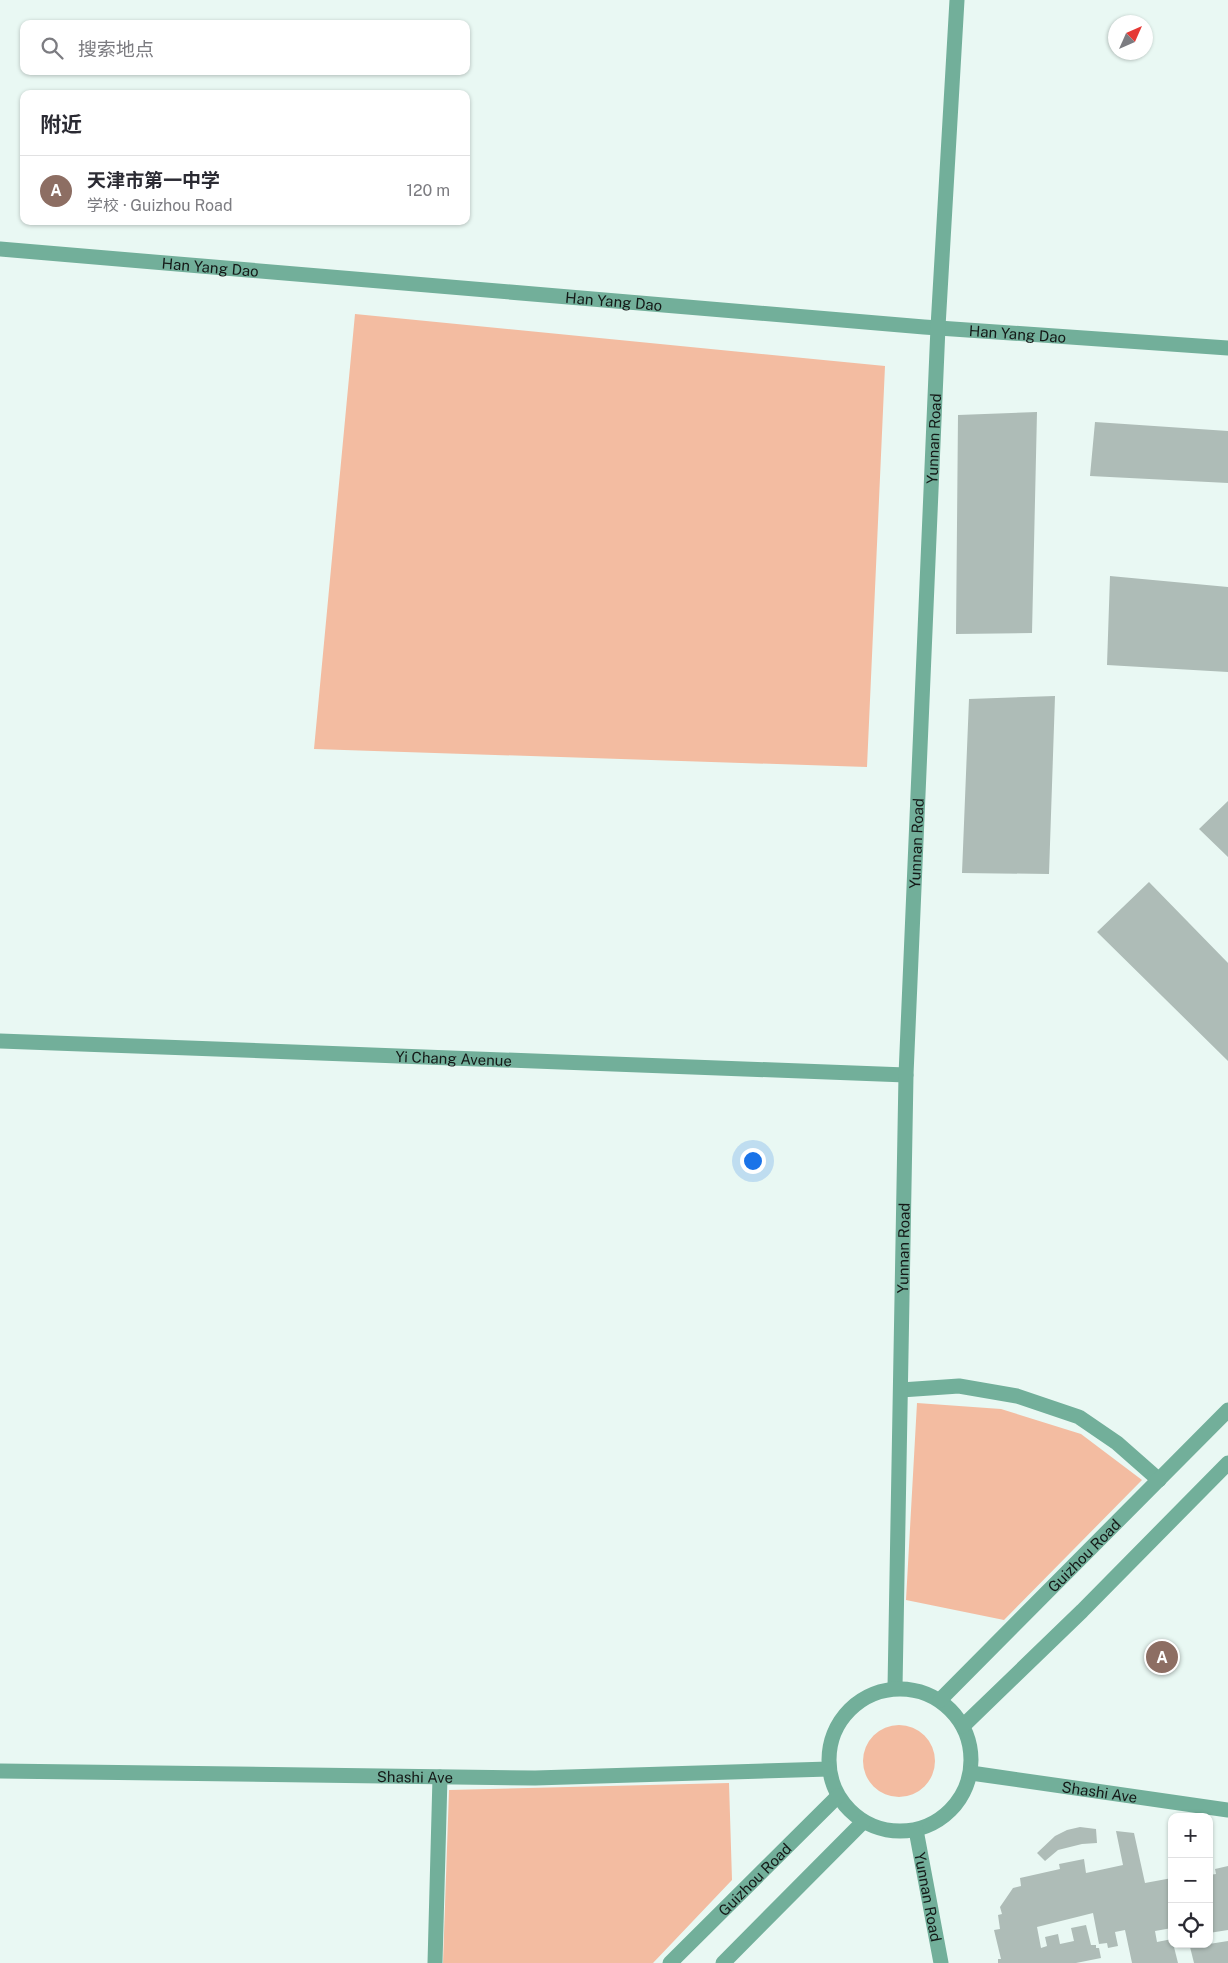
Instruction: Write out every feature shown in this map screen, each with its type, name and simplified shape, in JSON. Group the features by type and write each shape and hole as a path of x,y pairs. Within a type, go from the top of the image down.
{"street":[{"name":"Yunnan Road","path":"896,1688 906,1075 938,327 957,0"},
{"name":"Han Yang Dao","path":"0,249 938,327 1228,348"},
{"name":"Yi Chang Avenue","path":"0,1041 906,1075"},
{"path":"901,1390 959,1386 1017,1396 1079,1417 1117,1443 1159,1480"},
{"name":"Guizhou Road","path":"940,1700 1228,1410"},
{"path":"963,1726 1082,1611 1228,1463"},
{"path":"896,1688 919,1690 940,1700 953,1712 963,1726 971,1749 971,1773 964,1793 952,1810 935,1823 916,1830 898,1832 880,1829 863,1822 849,1810 838,1796 829,1769 830,1745 838,1723 853,1706 873,1693 896,1688"},
{"name":"Shashi Ave","path":"0,1771 535,1778 829,1769"},
{"name":"Shashi Ave","path":"971,1773 1228,1810"},
{"path":"435,1963 440,1777"},
{"name":"Guizhou Road","path":"670,1963 838,1796"},
{"path":"723,1963 863,1822"},
{"name":"Yunnan Road","path":"916,1830 941,1963"}],"shaded area":[{"path":"355,314 885,366 867,767 314,749"},
{"path":"917,1403 1001,1409 1081,1434 1142,1480 1004,1620 906,1600"},
{"path":"906,1725 925,1735 933,1747 935,1761 933,1775 925,1787 913,1795 892,1797 873,1787 865,1775 863,1754 873,1735 885,1727"},
{"path":"729,1783 732,1880 653,1963 443,1963 449,1790"}],"building":[{"path":"1037,412 1032,633 956,634 958,415"},
{"path":"1095,422 1228,431 1228,483 1090,476"},
{"path":"1110,576 1228,587 1228,672 1107,665"},
{"path":"1055,696 1049,874 962,873 969,699"},
{"path":"1228,801 1228,857 1199,829"},
{"path":"1149,882 1228,963 1228,1061 1097,932"},
{"path":"1080,1827 1096,1829 1097,1843 1082,1844 1058,1850 1045,1861 1037,1853 1055,1836 1067,1830"},
{"path":"1116,1831 1134,1833 1145,1883 1168,1879 1168,1929 1155,1931 1157,1942 1168,1940 1168,1948 1174,1948 1178,1963 1132,1963 1125,1930 1115,1932 1118,1946 1108,1948 1107,1943 1099,1944 1093,1913 1037,1927 1041,1948 1047,1946 1045,1937 1058,1934 1060,1944 1074,1941 1071,1928 1086,1925 1091,1945 1096,1945 1096,1948 1099,1948 1101,1958 1076,1963 998,1963 998,1959 1001,1959 994,1930 1000,1929 998,1915 1002,1914 1000,1907 1013,1888 1021,1886 1020,1878 1060,1869 1059,1864 1084,1859 1086,1873 1123,1865"},
{"path":"1228,1866 1228,1930 1213,1932 1213,1874 1216,1874 1215,1869"},
{"path":"1228,1941 1228,1963 1194,1963 1190,1948 1213,1948 1213,1943"}],"place":[{"name":"天津市第一中学","path":"1162,1657"}]}
